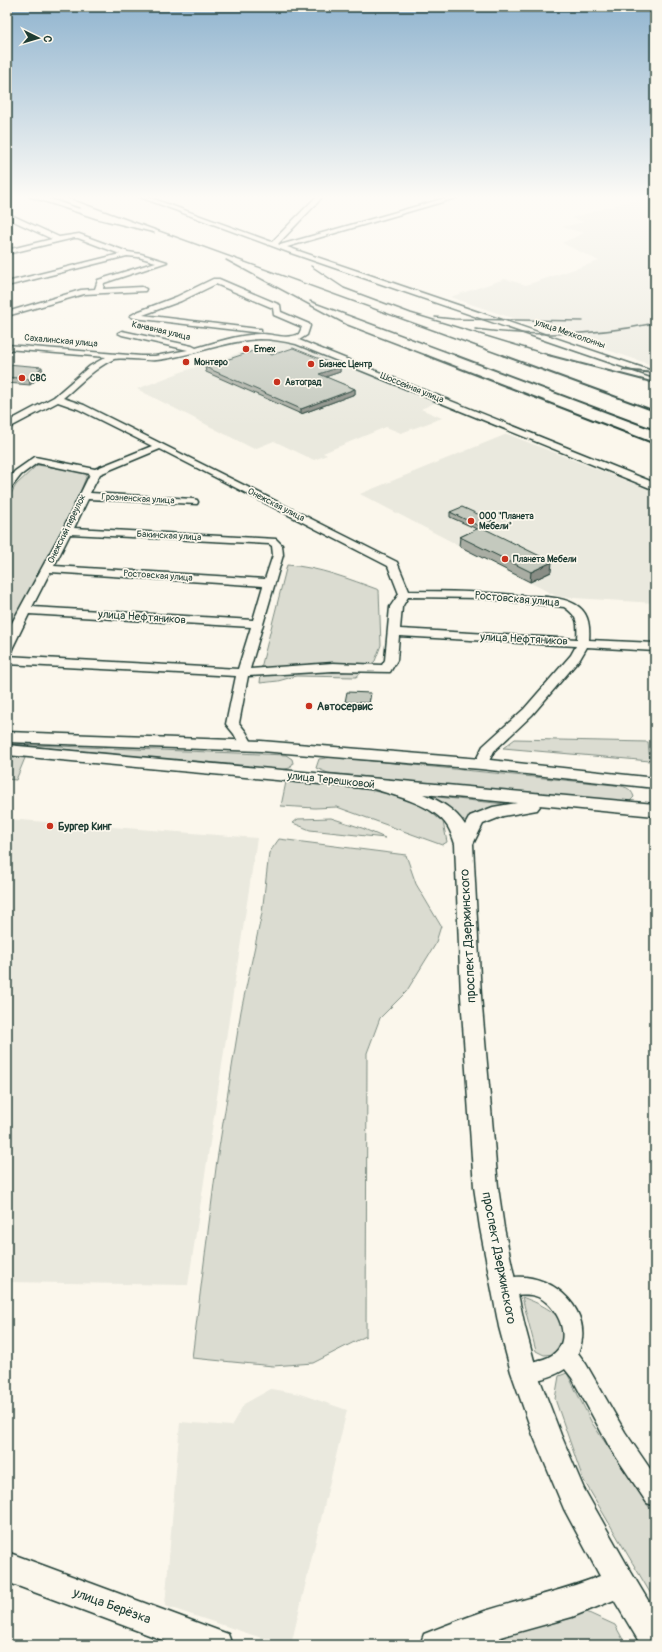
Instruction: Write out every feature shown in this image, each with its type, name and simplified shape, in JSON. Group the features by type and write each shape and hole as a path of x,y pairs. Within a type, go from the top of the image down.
{"main road":[{"path":"7,737 247,746 310,750 481,764 650,783 650,810"},
{"name":"улица Терешковой","path":"7,750 650,810"},
{"path":"310,750 306,755 303,764 304,772 310,778"},
{"path":"378,785 418,798 439,810 454,822 464,844"},
{"path":"464,844 476,820 499,811 519,807 568,803"},
{"name":"проспект Дзержинского","path":"464,844 471,996 481,1131 492,1228 503,1287 524,1372 547,1435 574,1499 620,1583 655,1640"},
{"name":"улица Берёзка","path":"7,1567 218,1645"},
{"path":"441,1642 493,1624 573,1601 620,1583"},
{"path":"441,1642 476,1640 488,1645"}],"street":[{"path":"7,284 47,274"},
{"path":"99,290 101,282 126,274"},
{"name":"улица Мехколонны","path":"361,274 655,374"},
{"path":"267,336 257,331 134,316 188,296 195,292 197,288 216,281 267,302 277,307 277,313 306,326 303,335 291,340"},
{"path":"7,314 84,292 99,290 142,289"},
{"name":"Канавная улица","path":"122,333 196,349"},
{"name":"Шоссейная улица","path":"114,356 157,358 250,336 267,336 291,340 655,487"},
{"name":"Сахалинская улица","path":"7,347 114,356"},
{"path":"7,426 57,399 93,368 114,356"},
{"name":"Онежская улица","path":"57,399 81,407 393,564 405,594"},
{"path":"7,487 18,473 36,460 96,472 160,446"},
{"name":"Онежский переулок","path":"7,648 12,634 67,531 96,472"},
{"name":"Грозненская улица","path":"83,496 193,502"},
{"name":"Бакинская улица","path":"67,531 272,541 278,546 278,555 269,583"},
{"name":"Ростовская улица","path":"47,569 269,583"},
{"path":"247,746 240,732 232,724 243,673 269,583"},
{"path":"7,660 243,673 333,667 386,669 391,660 396,607 405,594"},
{"name":"Ростовская улица","path":"405,594 480,595 550,601 567,604 576,610 584,623 583,643 576,656 528,712 488,749 481,764"},
{"name":"улица Нефтяников","path":"25,610 258,624"},
{"name":"улица Нефтяников","path":"394,632 655,647"},
{"path":"503,1287 527,1286 558,1299 567,1310 572,1326 572,1343 567,1355 556,1364 524,1372"},
{"path":"567,1355 579,1371 616,1439 655,1494"}],"shaded area":[{"path":"559,274 655,274 655,366 450,297 505,279 526,285"},
{"path":"279,340 437,402 421,409 442,418 401,433 386,427 323,453 327,455 314,460 274,441 254,449 137,389 184,371"},
{"path":"507,434 655,492 655,603 558,597 360,494"},
{"path":"37,465 88,472 78,498 7,639 7,501 16,485"},
{"path":"287,565 311,568 379,590 381,645 375,661 356,677 296,676 278,681 260,683 262,664"},
{"path":"515,739 648,742 650,761 503,748"},
{"path":"7,744 286,755 292,759 293,763 290,768 280,770"},
{"path":"7,756 25,758 16,780 7,779"},
{"path":"333,757 617,785 629,789 634,797 629,802 614,801 328,773 316,768 319,759"},
{"path":"286,782 355,788 389,794 405,799 427,809 443,822 447,842 442,845 337,807 315,808 281,806"},
{"path":"427,796 505,804 488,809 478,814 463,825"},
{"path":"331,818 362,828 385,838 310,830 293,823 298,819"},
{"path":"7,819 257,838 188,1285 7,1282"},
{"path":"279,839 406,855 416,884 441,926 435,945 406,992 380,1018 367,1053 366,1336 313,1363 273,1366 192,1358 217,1160 241,1011 262,913 269,853"},
{"path":"522,1297 551,1311 563,1325 564,1333 561,1343 554,1354 544,1355 536,1351"},
{"path":"567,1373 592,1423 655,1516 655,1601 583,1479 555,1399 559,1376"},
{"path":"271,1389 300,1394 347,1410 291,1645 283,1645 165,1606 180,1422 231,1426 244,1404"},
{"path":"580,1609 615,1625 626,1645 510,1645 501,1637"}],"building":[{"name":"Автоград","path":"293,348 340,367 319,374 355,389 301,409 205,367 259,349 272,355"},
{"path":"7,364 42,367 29,379 7,377"},
{"path":"462,507 493,521 481,527 450,512"},
{"path":"481,527 552,562 531,572 460,537"},
{"path":"347,692 371,693 369,703 345,702"}],"railway":[{"path":"252,274 347,325 428,356"},
{"path":"278,274 504,356"},
{"path":"323,274 344,288 411,313 552,356"},
{"path":"310,301 458,356"},
{"path":"435,317 454,319 583,321"},
{"path":"475,329 498,332 565,334 610,331 655,323"},
{"path":"425,355 655,444"},
{"path":"455,355 655,430"},
{"path":"502,355 655,411"},
{"path":"548,355 655,383"},
{"path":"623,370 655,373"}],"place":[{"name":"Emex","path":"246,349"},
{"name":"Монтеро","path":"186,362"},
{"name":"Бизнес Центр","path":"311,364"},
{"name":"СВС","path":"22,378"},
{"name":"Автоград","path":"277,382"},
{"name":"ООО \"Планета Мебели\"","path":"471,521"},
{"name":"Планета Мебели","path":"505,559"},
{"name":"Автосервис","path":"309,706"},
{"name":"Бургер Кинг","path":"50,826"}]}
